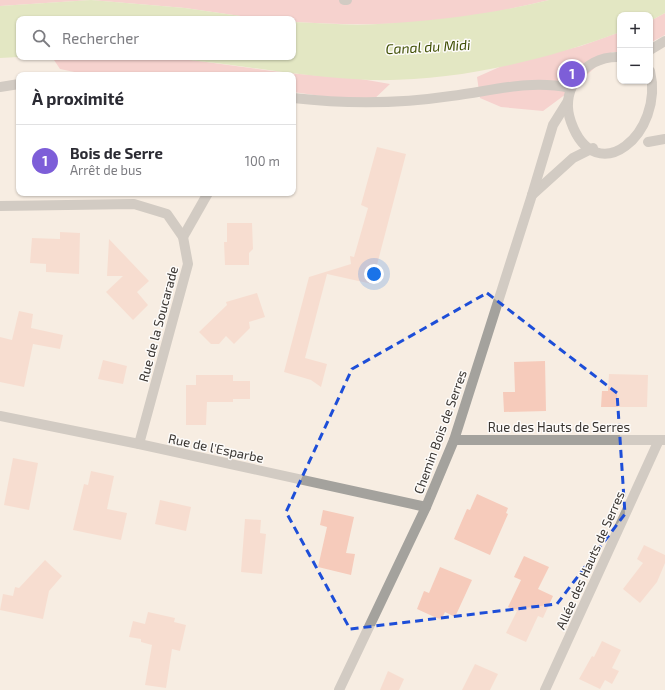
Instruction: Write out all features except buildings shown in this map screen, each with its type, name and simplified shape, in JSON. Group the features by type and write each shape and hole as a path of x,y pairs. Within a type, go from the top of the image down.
{"street":[{"path":"653,48 665,41"},
{"path":"617,57 604,58 590,64 578,75 571,88 568,101 568,115 573,128 582,140 593,148 606,153 621,154 665,139"},
{"path":"653,74 657,79 663,93"},
{"path":"296,98 329,102 389,103 450,96 530,83 556,84 571,88"},
{"path":"0,87 16,84"},
{"name":"Chemin Bois de Serres","path":"339,690 426,507 454,440 553,125 568,101"},
{"path":"642,146 658,131"},
{"path":"532,195 573,158 593,148"},
{"path":"183,237 206,196"},
{"name":"Rue de la Soucarade","path":"0,206 134,204 167,214 183,237 188,264 139,444"},
{"name":"Rue de l'Esparbe","path":"0,416 139,444 426,507"},
{"name":"Rue des Hauts de Serres","path":"454,440 662,440"},
{"name":"Allée des Hauts de Serres","path":"546,690 662,440"}],"highlighted area":[{"path":"487,293 617,393 625,514 557,604 350,629 286,512 352,369"}],"shaded area":[{"path":"0,0 91,0 0,6"},
{"path":"91,0 549,0 485,14 397,24 296,22 296,16 240,16 185,8"},
{"path":"665,13 665,35 653,41 653,19"},
{"path":"617,33 617,52 612,52 566,94 543,111 501,107 480,98 477,77 504,65 581,46"},
{"path":"54,60 191,60 280,72 74,72 60,69"},
{"path":"296,74 361,79 390,84 370,103 296,92"}],"water":[{"path":"91,0 185,8 240,16 16,16 16,57 0,58 0,6"},
{"name":"Canal du Midi","path":"549,0 665,0 665,13 653,19 653,12 617,12 617,33 560,52 498,68 466,73 402,80 343,79 296,74 296,72 279,72 185,60 296,60 296,22 357,25 378,24 421,21 486,13"}],"place":[{"name":"Bois de Serre","path":"572,74"}]}
